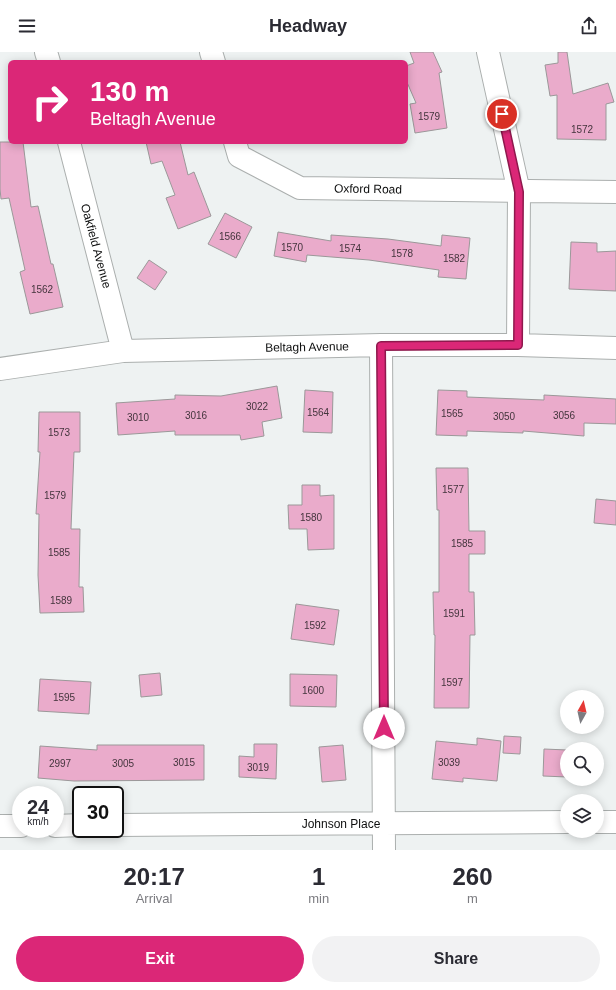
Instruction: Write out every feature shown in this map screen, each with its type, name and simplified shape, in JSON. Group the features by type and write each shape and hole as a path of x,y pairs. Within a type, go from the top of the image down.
{"street":[{"path":"488,52 519,192 518,345"},
{"name":"Oakfield Avenue","path":"70,144 123,351"},
{"name":"Oxford Road","path":"236,144 239,156 300,188 519,192 616,192"},
{"name":"Beltagh Avenue","path":"0,369 123,351 518,345 616,348"},
{"path":"381,346 384,850"},
{"name":"Johnson Place","path":"124,825 560,822"},
{"path":"604,822 616,822"},
{"path":"0,826 12,826"}],"building":[{"path":"410,52 433,52 442,72 439,73 447,128 415,133 410,104 416,103 408,85 408,65 414,63"},
{"path":"558,52 567,52 573,94 608,83 614,102 606,104 606,140 557,139 557,95 550,96 545,65 558,63"},
{"path":"0,142 8,142 8,144 23,144 31,207 38,206 51,264 53,264 63,307 30,314 20,272 25,270 9,198 1,199"},
{"path":"146,144 180,144 188,175 194,172 211,216 178,229 166,198 175,195 162,161 151,164"},
{"path":"225,213 252,227 236,258 208,244"},
{"path":"278,232 331,241 331,235 388,239 441,246 442,235 470,238 466,279 438,277 439,270 369,260 307,255 306,262 274,256"},
{"path":"571,242 597,243 597,252 616,251 616,291 569,289"},
{"path":"149,260 167,272 155,290 137,278"},
{"path":"277,386 282,418 262,422 264,436 241,440 240,435 175,435 175,431 118,435 116,403 175,399 175,395 221,396"},
{"path":"305,390 333,392 332,433 303,432"},
{"path":"438,390 467,391 467,397 544,400 544,395 616,399 616,424 584,423 584,436 523,431 523,433 467,431 467,436 436,435"},
{"path":"39,412 80,412 80,452 74,452 71,529 80,529 79,587 83,587 84,612 40,613 38,575 39,514 36,514 40,452 38,452"},
{"path":"436,468 468,468 469,531 485,531 485,554 469,554 469,592 474,592 475,635 470,635 469,708 434,708 435,635 433,592 439,592 439,510 437,510"},
{"path":"302,485 320,485 320,496 334,495 334,549 308,550 307,529 289,529 288,505 302,505"},
{"path":"596,499 616,501 616,525 594,523"},
{"path":"296,604 339,610 334,645 291,639"},
{"path":"160,673 162,695 141,697 139,675"},
{"path":"290,674 337,675 336,707 290,706"},
{"path":"40,679 91,682 89,714 38,711"},
{"path":"504,736 521,737 520,754 503,753"},
{"path":"477,738 501,741 497,781 463,778 463,782 432,779 436,741 477,745"},
{"path":"254,744 277,744 276,779 239,777 239,756 254,757"},
{"path":"97,745 204,745 204,780 74,781 38,778 40,746 97,750"},
{"path":"343,745 346,780 322,782 319,747"},
{"path":"544,749 560,750 560,777 543,776"}],"route":[{"path":"384,728 381,346 518,345 519,192 502,114"}]}
